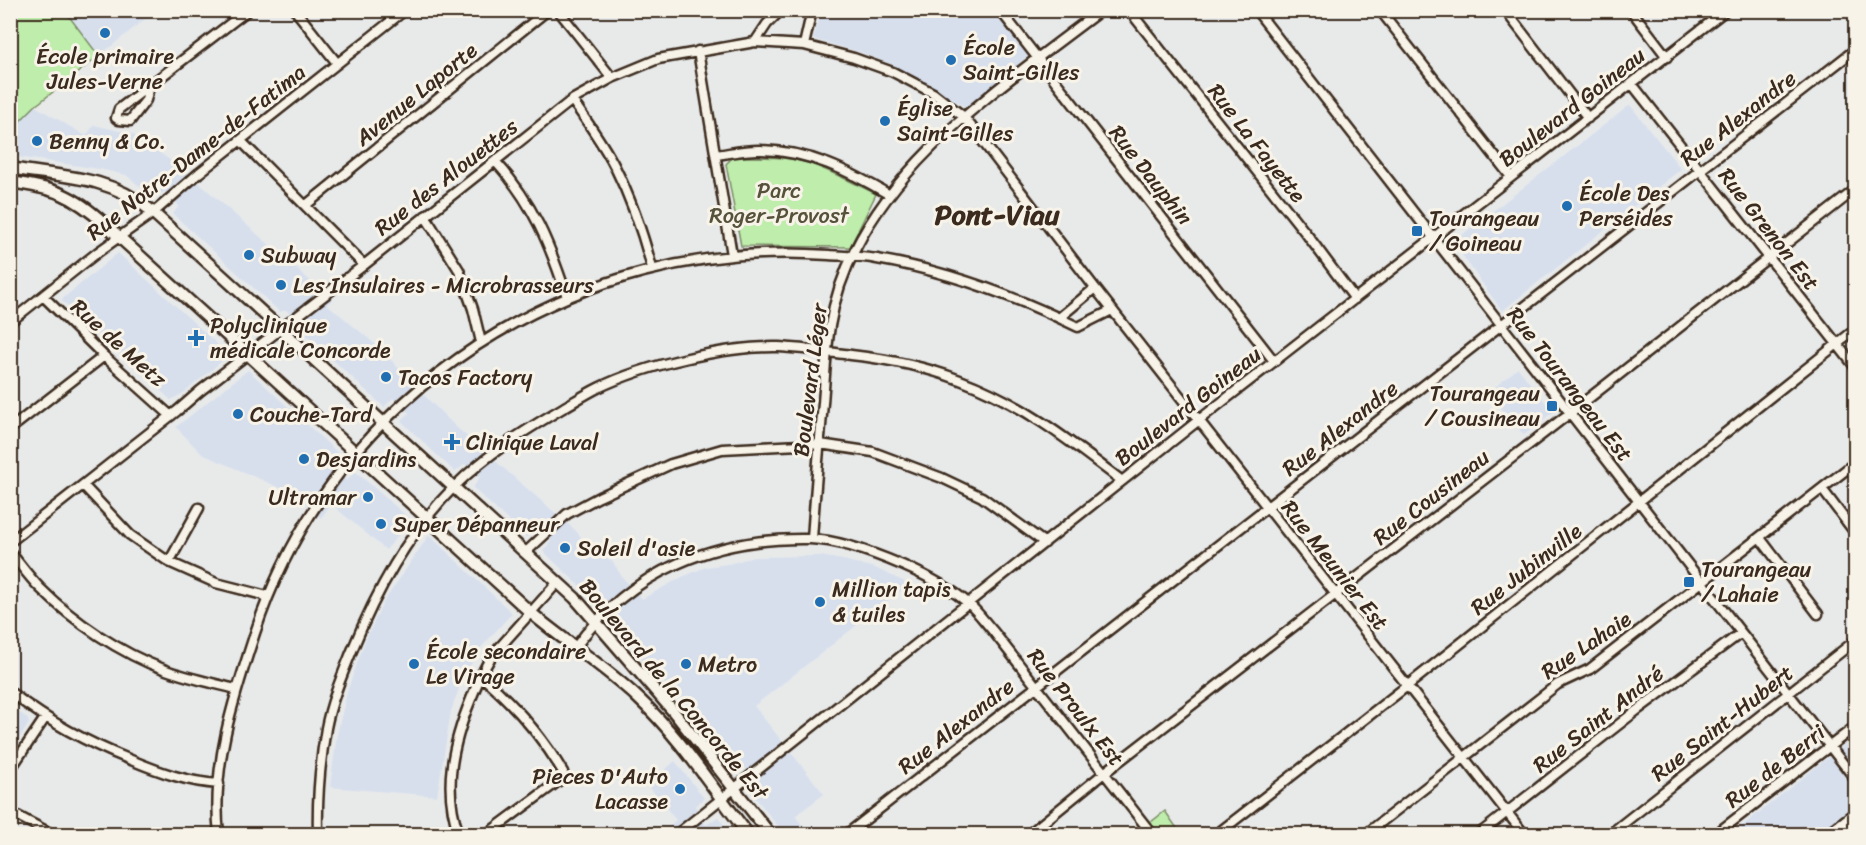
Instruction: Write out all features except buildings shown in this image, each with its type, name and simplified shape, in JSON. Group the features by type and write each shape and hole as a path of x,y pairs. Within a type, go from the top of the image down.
{"street":[{"path":"149,87 248,10"},
{"path":"295,10 337,63"},
{"name":"Rue Notre-Dame-de-Fatima","path":"10,322 153,213 405,10"},
{"name":"Avenue Laporte","path":"306,205 548,10"},
{"path":"558,10 612,78"},
{"path":"756,42 767,24 781,10"},
{"path":"804,45 812,10"},
{"name":"Rue Dauphin","path":"1000,10 1274,361"},
{"name":"Boulevard Léger","path":"812,539 830,325 842,281 862,235 888,194 912,166 964,117 1101,10"},
{"name":"Rue La Fayette","path":"1129,10 1308,236 1354,299"},
{"name":"Rue Tourangeau Est","path":"1256,10 1856,780"},
{"path":"1380,10 1512,177"},
{"path":"1505,10 1588,118"},
{"path":"1630,10 1667,57"},
{"name":"Boulevard Goineau","path":"677,834 1274,361 1726,10"},
{"name":"Rue des Alouettes","path":"10,542 572,100 612,78 658,59 698,51 756,42 804,45 855,58 893,72 933,93 964,117"},
{"name":"Rue Alexandre","path":"847,834 1856,49"},
{"path":"698,51 732,255"},
{"name":"Rue Grenon Est","path":"1632,84 1856,368"},
{"path":"572,100 616,168 644,237 652,268"},
{"name":"Rue Meunier Est","path":"964,117 1112,310 1524,834"},
{"path":"241,141 364,265"},
{"path":"716,154 761,149 794,154 824,161 855,174 888,194"},
{"path":"495,161 514,182 534,215 553,255 567,297"},
{"name":"Boulevard de la Concorde Est","path":"10,168 108,185 130,195 153,213 558,582 673,711 770,834"},
{"name":"Boulevard de la Concorde Est","path":"10,182 47,188 68,195 120,236 530,612 612,674 641,700 684,749 748,834"},
{"name":"Rue Cousineau","path":"1029,834 1104,773 1856,189"},
{"path":"425,216 459,270 473,309 481,342"},
{"path":"219,834 219,784 226,729 267,596 295,539 357,452 411,396 470,348 543,308 619,278 652,268 732,255 792,252 853,257 875,259 944,273 978,284 1078,327 1112,310"},
{"path":"1059,318 1095,288"},
{"name":"Rue de Metz","path":"43,296 104,356 171,416"},
{"name":"Rue Jubinville","path":"1217,834 1856,329"},
{"path":"318,834 318,803 326,729 335,691 368,610 396,561 454,487 486,458 520,433 597,388 680,360 738,350 777,347 883,359 960,379 1013,404 1047,424 1122,481"},
{"path":"10,429 104,356"},
{"path":"526,552 567,514 670,464 722,449 820,444 873,452 942,478 982,497 1044,543"},
{"name":"Rue Lahaie","path":"1365,834 1558,684 1590,669 1856,462"},
{"path":"83,485 130,535 169,562 216,583 267,596"},
{"path":"1821,489 1856,534"},
{"path":"169,562 199,508"},
{"path":"1760,538 1818,614"},
{"name":"Rue Proulx Est","path":"575,648 615,603 655,573 687,559 720,549 755,543 812,539 880,556 943,585 969,604 1152,834"},
{"path":"10,552 39,587 72,616 102,637 166,670 237,689"},
{"path":"459,834 453,817 450,780 452,756 461,722 481,676 499,646 558,582"},
{"name":"Rue Saint André","path":"1479,834 1740,633"},
{"name":"Rue Saint-Hubert","path":"1610,834 1856,640"},
{"path":"481,676 519,712 551,752 563,772 560,780 487,834"},
{"path":"10,692 45,718 90,743 168,775 197,783 219,784"},
{"path":"10,770 45,718"},
{"name":"Rue de Berri","path":"1716,834 1856,726"},
{"path":"10,812 52,834"},
{"path":"1828,834 1856,813"}],"shaded area":[{"name":"École primaire Jules-Verne","path":"65,11 155,11 99,56"},
{"name":"École Saint-Gilles","path":"822,11 995,11 1029,55 966,107 893,65 860,52 813,39"},
{"name":"École Des Perséides","path":"1630,105 1681,169 1502,311 1453,242"},
{"path":"35,106 86,136 94,125 132,134 183,169 332,300 327,304 382,350 415,387 456,427 576,531 588,546 613,562 622,577 642,599 706,567 754,557 820,556 843,560 875,568 909,584 754,706 824,794 795,816 809,834 784,834 751,792 758,785 745,767 736,772 701,724 611,623 618,615 604,599 597,602 543,551 551,541 538,530 526,537 473,488 480,477 465,464 455,472 401,421 409,413 393,398 384,407 305,334 308,330 286,310 280,312 173,214 179,206 165,191 154,198 126,175 11,156 10,130"},
{"path":"118,253 229,355 185,392 171,400 61,300"},
{"path":"1518,368 1553,412 1524,435 1488,393"},
{"path":"248,370 339,454 330,465 347,481 355,471 411,520 386,550 331,504 321,518 297,495 202,454 176,427"},
{"name":"École secondaire Le Virage","path":"429,535 512,613 479,650 463,678 451,711 437,796 330,787 337,734 348,689 365,641 383,603"},
{"path":"11,706 27,718 29,723 11,752"},
{"path":"1855,737 1855,834 1732,834 1825,760"},
{"path":"675,761 704,798 695,806 706,825 718,817 731,834 661,834 676,820 648,785"}],"green space":[{"path":"11,10 65,11 99,56 35,106 11,130"},
{"name":"Parc Roger-Provost","path":"733,157 780,158 808,163 876,194 850,247 741,246 726,164"},
{"path":"1165,811 1181,834 1152,834 1146,826"}],"place":[{"name":"École primaire Jules-Verne","path":"105,33"},
{"name":"École Saint-Gilles","path":"951,60"},
{"name":"Église Saint-Gilles","path":"885,121"},
{"name":"Benny & Co.","path":"37,141"},
{"name":"École Des Perséides","path":"1567,206"},
{"name":"Tourangeau / Goineau","path":"1417,231"},
{"name":"Subway","path":"249,255"},
{"name":"Les Insulaires - Microbrasseurs","path":"281,285"},
{"name":"Polyclinique médicale Concorde","path":"196,338"},
{"name":"Tacos Factory","path":"386,377"},
{"name":"Tourangeau / Cousineau","path":"1552,406"},
{"name":"Couche-Tard","path":"238,414"},
{"name":"Clinique Laval","path":"452,442"},
{"name":"Desjardins","path":"304,459"},
{"name":"Ultramar","path":"368,497"},
{"name":"Super Dépanneur","path":"381,524"},
{"name":"Soleil d'asie","path":"565,548"},
{"name":"Tourangeau / Lahaie","path":"1689,582"},
{"name":"Million tapis & tuiles","path":"820,602"},
{"name":"École secondaire Le Virage","path":"414,664"},
{"name":"Metro","path":"686,664"},
{"name":"Pieces D'Auto Lacasse","path":"680,789"}],"district":[{"name":"Pont-Viau","path":"997,214"}]}
